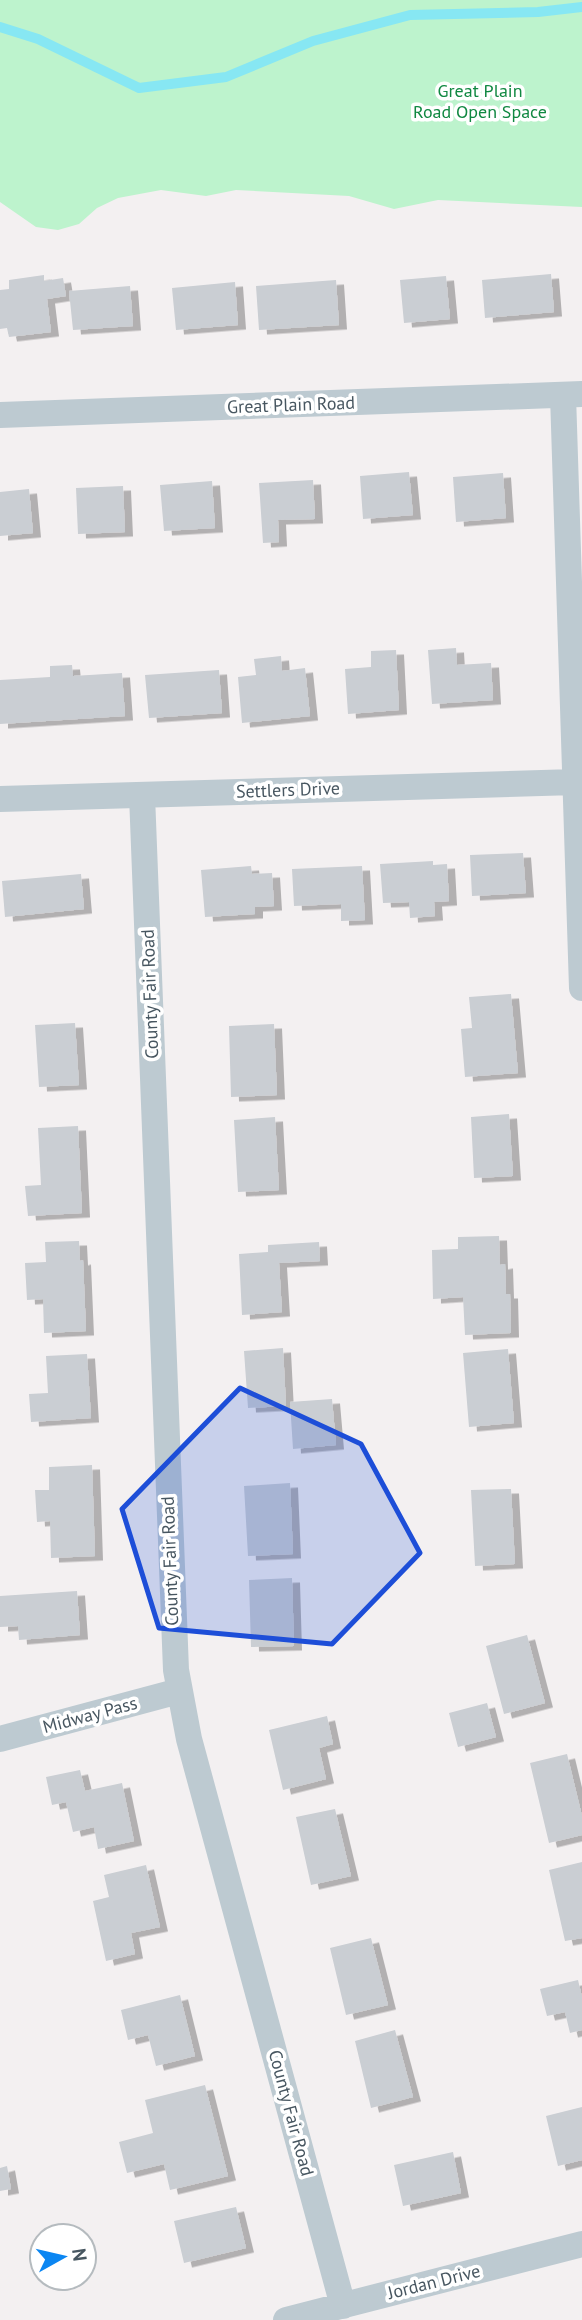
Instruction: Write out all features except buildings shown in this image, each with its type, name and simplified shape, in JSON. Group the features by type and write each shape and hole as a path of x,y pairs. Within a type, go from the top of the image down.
{"street":[{"name":"Great Plain Road","path":"0,415 573,395"},
{"path":"573,395 575,782 582,988"},
{"name":"Settlers Drive","path":"0,799 575,782"},
{"name":"County Fair Road","path":"142,795 171,1591 179,1691 189,1739 343,2305"},
{"name":"Midway Pass","path":"0,1739 179,1691"},
{"name":"Jordan Drive","path":"286,2320 582,2244"}],"highlighted area":[{"path":"240,1388 361,1444 420,1553 332,1644 159,1628 122,1509"}],"green space":[{"name":"Great Plain Road Open Space","path":"0,0 582,0 582,207 438,200 394,209 349,196 236,190 206,196 161,190 118,198 97,208 79,224 58,230 36,227 0,202"}],"waterway":[{"path":"0,27 38,39 139,88 226,77 313,41 410,15 538,12 582,7"}]}
